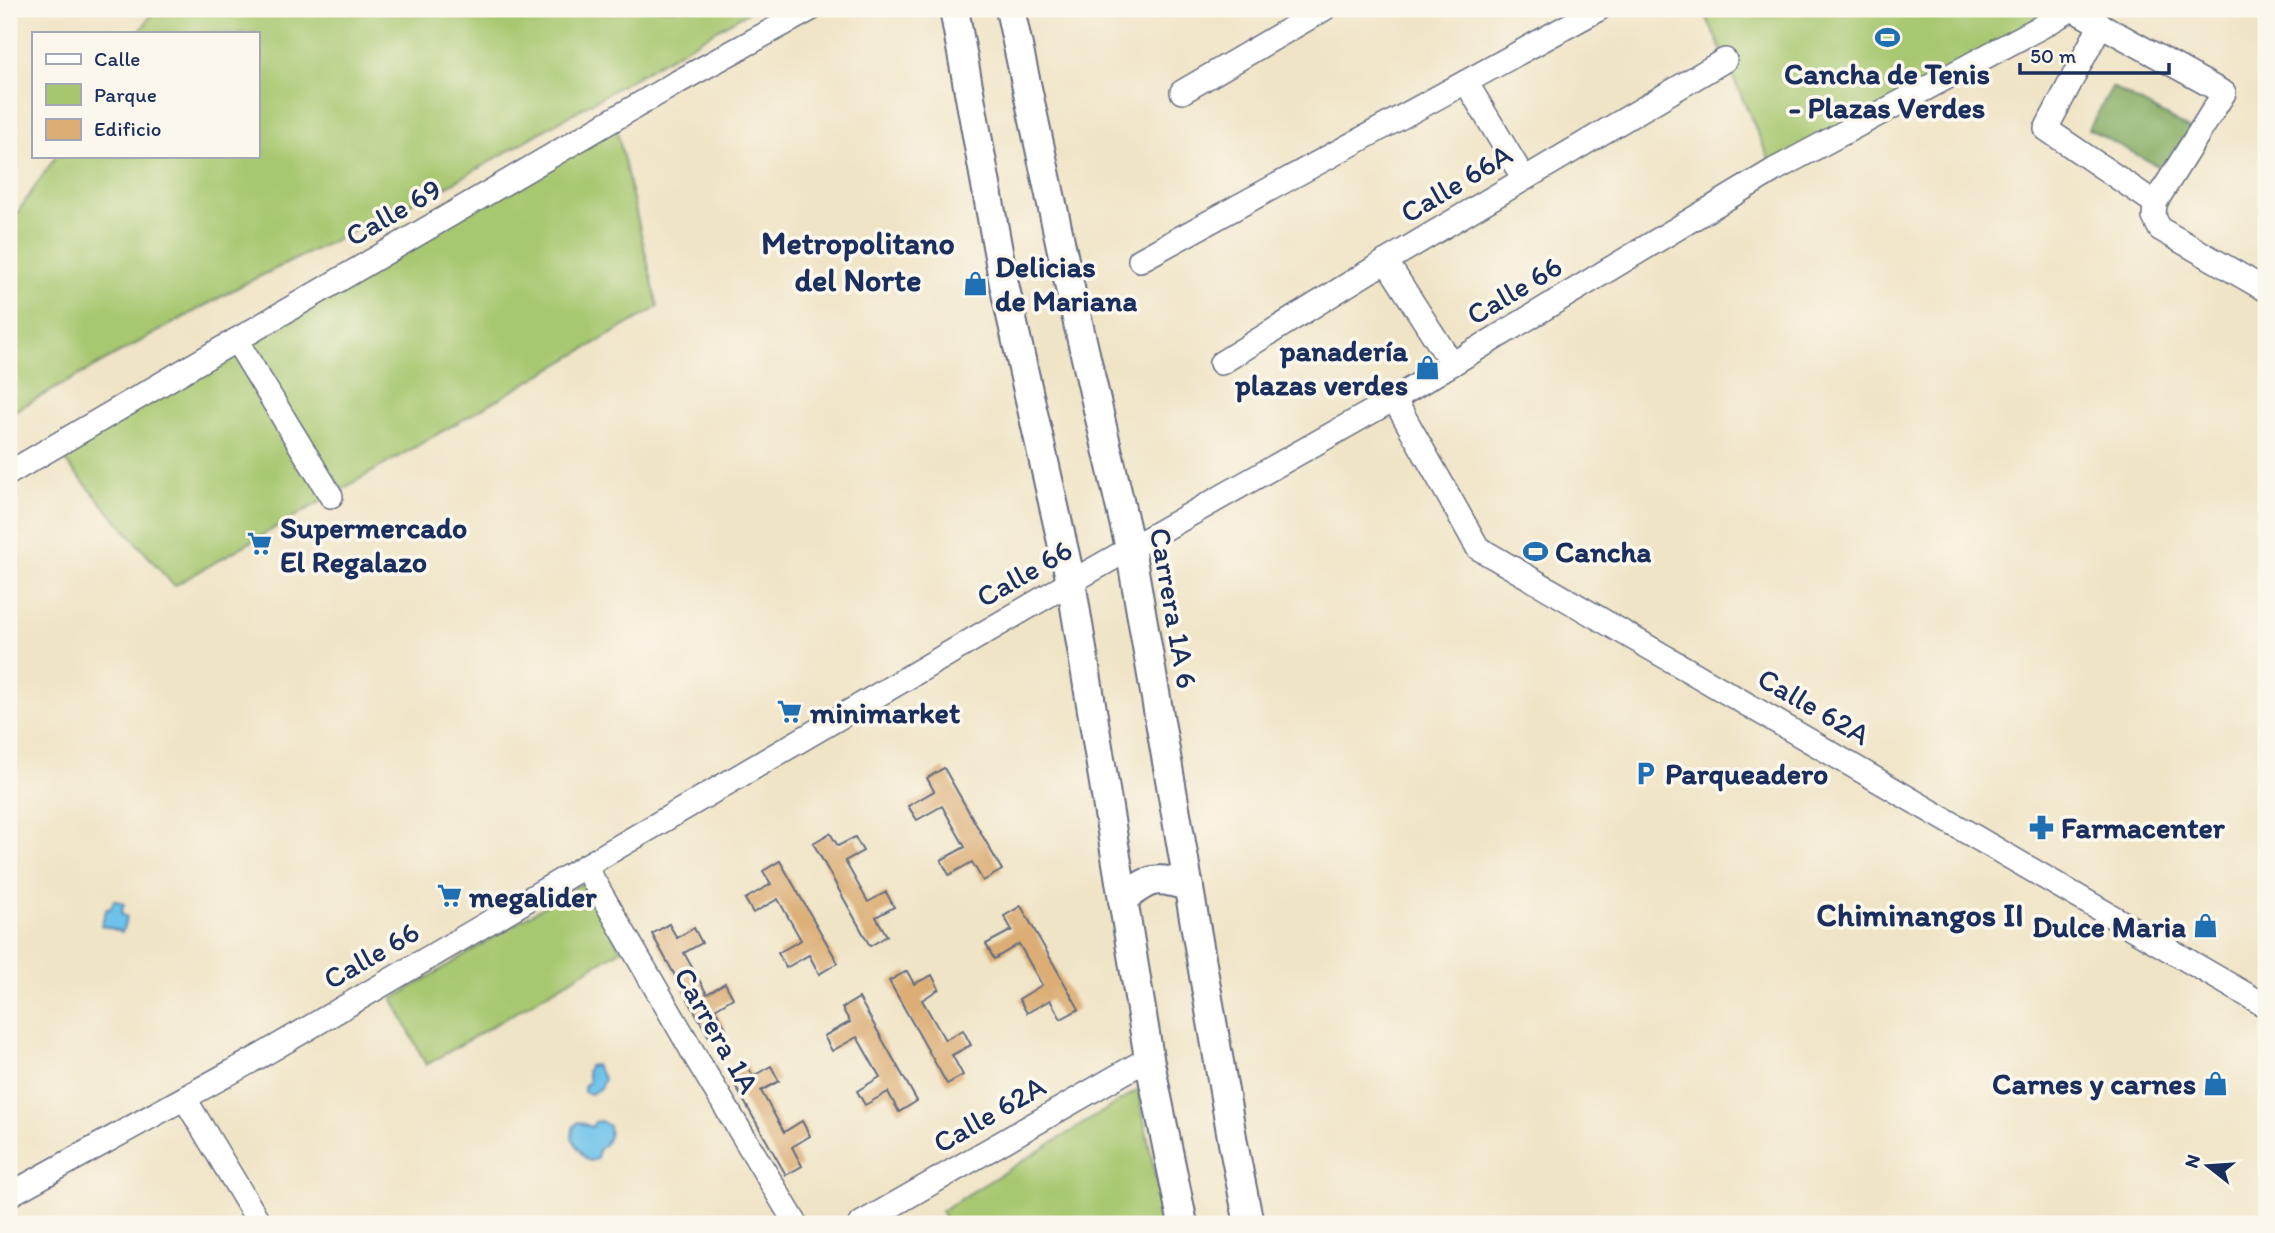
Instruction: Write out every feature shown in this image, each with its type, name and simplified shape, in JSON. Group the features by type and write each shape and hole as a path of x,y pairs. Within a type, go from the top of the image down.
{"street":[{"name":"Calle 69","path":"9,473 674,84 811,9"},
{"path":"954,9 1004,284 1071,582 1149,1058 1183,1224"},
{"name":"Carrera 1A 6","path":"1010,9 1130,548 1249,1224"},
{"path":"1182,92 1324,9"},
{"path":"1140,260 1600,9"},
{"path":"2072,9 2224,93 2155,203 2154,217 2160,229 2266,290"},
{"name":"Calle 66","path":"9,1195 185,1099 1071,582 1394,399 1774,170 2041,18 2072,9"},
{"path":"2100,26 2046,129 2155,203"},
{"name":"Calle 66A","path":"1221,363 1385,261 1725,60"},
{"path":"1466,82 1524,179"},
{"path":"1385,261 1452,364"},
{"path":"236,340 331,496"},
{"name":"Calle 62A","path":"1394,399 1478,548 2266,1006"},
{"name":"Carrera 1A","path":"585,866 796,1224"},
{"path":"1123,900 1142,884 1154,881 1166,879 1189,887"},
{"name":"Calle 62A","path":"860,1224 1149,1058"},
{"path":"185,1099 260,1224"}],"green space":[{"path":"155,9 753,9 451,184 244,284 9,414 9,225 55,158 259,158 259,32 140,32"},
{"path":"1703,9 2040,9 2041,27 1774,170"},
{"path":"2112,87 2190,129 2167,171 2089,129"},
{"path":"614,118 658,307 174,586 53,447"},
{"path":"582,883 621,950 426,1065 393,999"},
{"path":"1138,1090 1165,1224 949,1224 941,1211"}],"water":[{"path":"114,900 124,904 121,914 127,917 122,932 101,925 107,908 110,909"},
{"path":"595,1065 604,1079 600,1088 591,1094 584,1092 584,1086 589,1082 589,1066"},
{"path":"601,1121 609,1126 609,1136 599,1149 597,1159 589,1161 572,1138 573,1128 578,1122 592,1127 595,1122"}],"building":[{"path":"944,768 1002,870 983,881 972,862 949,875 941,860 965,847 942,806 917,820 908,806 934,791 927,778"},
{"path":"830,833 838,846 855,837 863,851 845,861 868,902 886,892 894,907 876,917 887,936 870,946 813,843"},
{"path":"780,861 838,963 819,974 809,955 786,968 778,953 801,940 778,899 753,913 745,899 771,884 763,871"},
{"path":"1021,906 1079,1009 1061,1019 1050,1000 1027,1013 1019,999 1042,985 1019,944 994,959 986,944 1012,930 1004,916"},
{"path":"669,924 677,938 694,928 702,943 684,953 707,994 725,983 733,998 715,1009 726,1028 709,1037 652,934"},
{"path":"907,971 914,984 932,975 939,989 922,1000 945,1040 963,1030 971,1045 952,1055 963,1075 947,1084 889,981"},
{"path":"859,998 917,1101 899,1112 888,1092 865,1105 857,1091 880,1077 857,1037 832,1051 824,1036 850,1022 842,1008"},
{"path":"746,1063 753,1076 771,1066 779,1081 761,1091 784,1132 802,1121 810,1136 792,1147 802,1166 786,1175 728,1073"}],"place":[{"name":"Cancha de Tenis - Plazas Verdes","path":"1887,38"},
{"name":"Delicias de Mariana","path":"975,283"},
{"name":"panadería plazas verdes","path":"1428,367"},
{"name":"Supermercado El Regalazo","path":"260,544"},
{"name":"Cancha","path":"1535,551"},
{"name":"minimarket","path":"790,712"},
{"name":"Parqueadero","path":"1645,773"},
{"name":"Farmacenter","path":"2041,827"},
{"name":"megalider","path":"449,896"},
{"name":"Dulce Maria","path":"2206,926"},
{"name":"Carnes y carnes","path":"2216,1083"}],"district":[{"name":"Metropolitano del Norte","path":"858,262"},
{"name":"Chiminangos II","path":"1920,915"}]}
